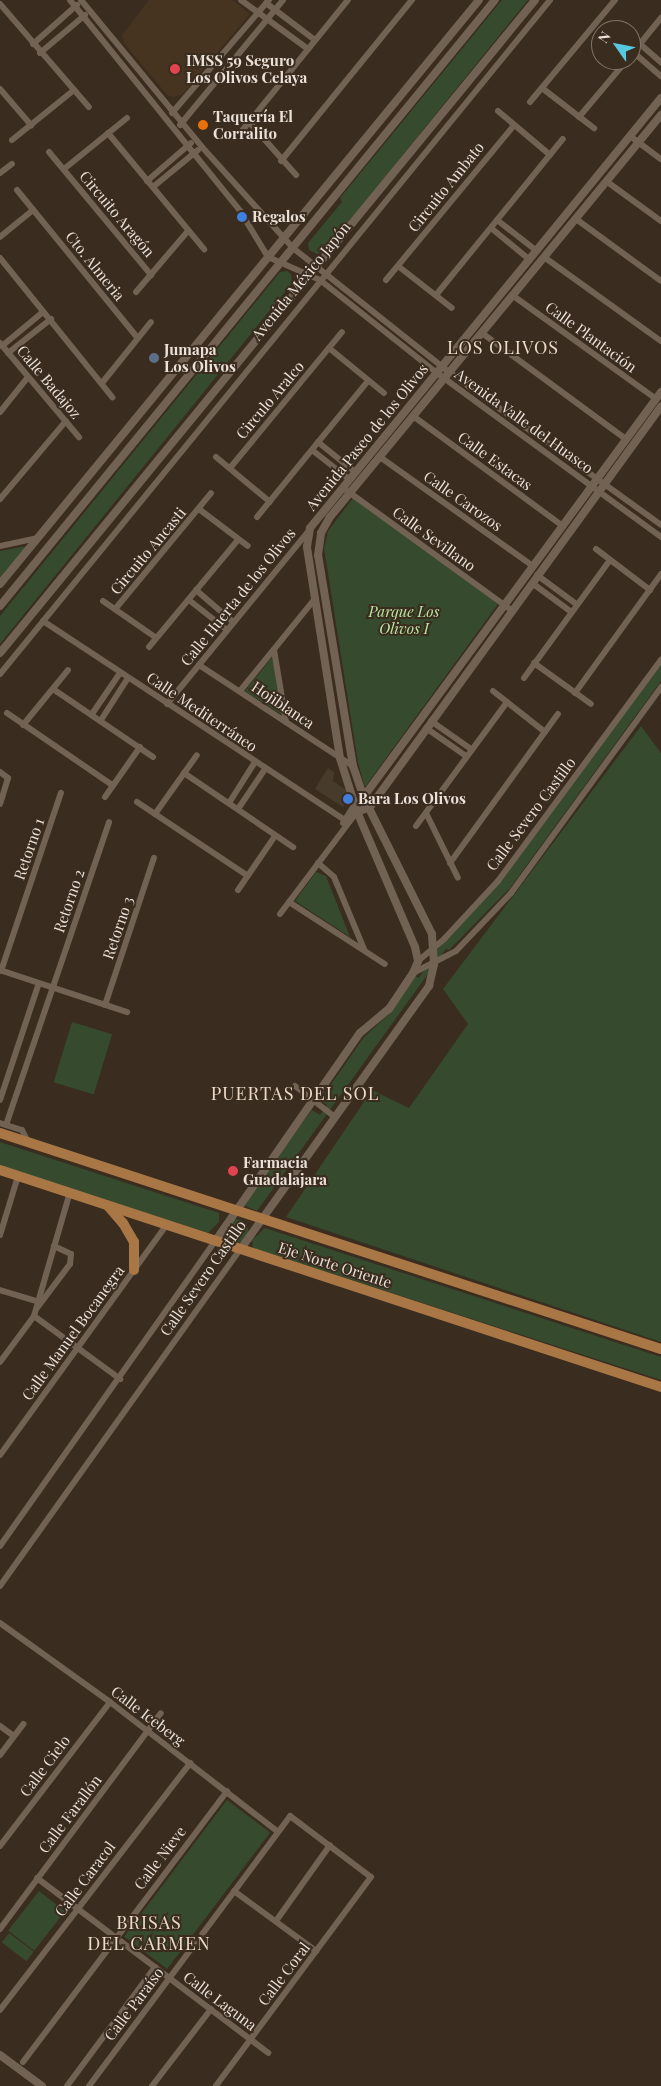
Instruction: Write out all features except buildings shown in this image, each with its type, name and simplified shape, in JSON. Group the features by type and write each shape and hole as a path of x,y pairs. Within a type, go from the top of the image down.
{"main road":[{"name":"Eje Norte Oriente","path":"2,1127 28,1142 661,1349"},
{"name":"Eje Norte Oriente","path":"0,1170 661,1387"},
{"path":"106,1204 124,1223 134,1242 134,1270"}],"street":[{"path":"70,0 189,145 240,211 268,257"},
{"path":"33,44 81,0"},
{"name":"Avenida Valle del Huasco","path":"81,0 196,140 283,239 318,266 325,274 440,370"},
{"path":"241,0 269,18 308,49"},
{"path":"175,128 182,123 283,0"},
{"path":"241,132 348,0"},
{"path":"281,161 412,0"},
{"path":"0,584 479,0"},
{"name":"Avenida México Japón","path":"0,606 495,0"},
{"name":"Avenida México Japón","path":"0,654 534,0"},
{"name":"Avenida México Japón","path":"0,674 550,0"},
{"path":"530,102 615,0"},
{"path":"166,118 267,2 315,40"},
{"path":"0,4 40,53 89,107"},
{"path":"40,53 90,11"},
{"path":"641,43 661,18"},
{"path":"641,45 661,62"},
{"path":"641,61 661,76"},
{"path":"579,117 619,70"},
{"path":"542,88 594,128"},
{"path":"0,89 31,125"},
{"path":"12,140 74,90"},
{"name":"Avenida Paseo de los Olivos","path":"418,961 415,947 356,808 340,758 307,547 310,528 661,98"},
{"path":"498,111 550,155"},
{"name":"Avenida Paseo de los Olivos","path":"428,986 434,964 432,934 364,798 353,766 318,555 321,533 350,493 661,115"},
{"name":"Circuito Aragón","path":"64,169 127,118"},
{"path":"249,122 281,161 296,175"},
{"name":"Circuito Ambato","path":"386,280 514,125"},
{"path":"108,133 204,249"},
{"path":"630,136 661,159"},
{"path":"436,295 563,139"},
{"path":"147,181 196,140"},
{"path":"153,187 202,147"},
{"name":"Circuito Aragón","path":"50,152 151,275"},
{"path":"0,174 12,164"},
{"path":"606,181 661,221"},
{"name":"Cto. Almeria","path":"17,190 137,338"},
{"path":"0,237 33,210"},
{"path":"576,219 661,281"},
{"path":"498,220 537,251"},
{"path":"491,228 530,260"},
{"name":"Circuito Aragón","path":"136,292 188,231"},
{"name":"Avenida Valle del Huasco","path":"268,257 320,280 440,370 598,478 661,525"},
{"path":"544,257 661,341"},
{"path":"0,258 112,397"},
{"path":"398,266 452,308"},
{"name":"Calle Plantación","path":"512,295 656,399"},
{"path":"1,345 44,312"},
{"path":"8,353 50,319"},
{"path":"102,383 151,322"},
{"name":"Circulo Aralco","path":"230,468 342,332"},
{"path":"482,333 626,439"},
{"name":"Calle Badajoz","path":"1,345 79,437"},
{"path":"329,348 384,393"},
{"path":"191,351 201,359"},
{"name":"Avenida Valle del Huasco","path":"447,375 661,538"},
{"path":"0,412 28,377"},
{"path":"257,517 368,381"},
{"path":"280,914 338,836 346,821 661,392"},
{"path":"356,808 370,807 511,610 661,407"},
{"name":"Calle Estacas","path":"413,416 563,526"},
{"path":"0,500 66,421"},
{"path":"318,442 352,475"},
{"path":"111,449 121,457"},
{"path":"312,450 352,475"},
{"path":"216,457 270,502"},
{"name":"Calle Carozos","path":"380,457 533,566"},
{"name":"Calle Sevillano","path":"342,488 511,610"},
{"name":"Circuito Ancasti","path":"116,608 211,493"},
{"name":"Circuito Ancasti","path":"199,509 237,541 248,546"},
{"name":"Calle Huerta de los Olivos","path":"167,704 310,528"},
{"path":"0,546 38,538"},
{"path":"149,647 155,637 189,600 237,541"},
{"path":"596,549 650,590"},
{"path":"524,678 570,611 610,560"},
{"path":"575,693 661,574"},
{"path":"537,576 576,604"},
{"path":"532,583 570,611"},
{"path":"196,590 233,622"},
{"path":"189,600 227,630"},
{"path":"240,691 314,600"},
{"name":"Circuito Ancasti","path":"103,601 116,608 155,637"},
{"name":"Calle Mediterráneo","path":"43,621 346,821"},
{"path":"274,650 286,722"},
{"name":"Calle Severo Castillo","path":"0,1546 120,1379 360,1033 389,1009 413,973 418,961 498,881 661,660"},
{"path":"534,663 591,704"},
{"name":"Hojiblanca","path":"199,665 353,766"},
{"path":"23,725 68,670"},
{"path":"92,714 120,673"},
{"path":"101,720 128,678"},
{"name":"Calle Severo Castillo","path":"413,973 434,964 456,951 511,893 661,687"},
{"path":"53,688 153,757"},
{"path":"493,691 545,732"},
{"path":"416,826 507,702"},
{"path":"7,713 112,785"},
{"path":"450,863 558,714"},
{"path":"429,724 472,749"},
{"path":"429,724 466,756"},
{"path":"105,797 140,747"},
{"path":"155,814 197,755"},
{"path":"229,803 255,762"},
{"path":"238,809 265,769"},
{"path":"0,772 8,778 0,804"},
{"path":"184,773 293,847"},
{"name":"Retorno 1","path":"1,970 61,793"},
{"path":"137,802 248,876"},
{"path":"426,813 458,878"},
{"name":"Retorno 2","path":"2,1127 24,1069 109,822"},
{"path":"238,890 275,836"},
{"name":"Retorno 3","path":"105,1005 154,858"},
{"path":"318,863 334,877 364,950"},
{"path":"289,902 385,964"},
{"path":"1,970 126,1012"},
{"path":"0,1100 39,983"},
{"name":"Calle Severo Castillo","path":"0,1586 428,986"},
{"path":"12,1065 24,1069"},
{"path":"295,1086 335,1116"},
{"path":"0,1235 18,1176"},
{"path":"34,1313 70,1192"},
{"name":"Calle Manuel Bocanegra","path":"0,1455 166,1226"},
{"path":"0,1362 70,1264 71,1254 54,1246"},
{"path":"0,1290 37,1301"},
{"path":"34,1313 120,1379"},
{"name":"Calle Iceberg","path":"0,1623 110,1702 278,1832"},
{"name":"Calle Cielo","path":"0,1846 110,1702"},
{"name":"Calle Farallón","path":"0,1929 161,1713"},
{"path":"0,1755 23,1724"},
{"path":"0,1726 14,1736"},
{"name":"Calle Caracol","path":"0,2010 190,1763"},
{"name":"Calle Nieve","path":"23,2062 227,1791"},
{"name":"Calle Paraíso","path":"89,2086 290,1816 330,1845"},
{"path":"276,1921 330,1845"},
{"name":"Calle Coral","path":"216,2086 371,1877 330,1845"},
{"name":"Calle Laguna","path":"37,1878 268,2053"},
{"path":"234,1891 316,1951"},
{"name":"Calle Paraíso","path":"67,2086 155,1967"},
{"path":"152,2086 211,2009"},
{"path":"0,2055 42,2086"}],"shaded area":[{"name":"IMSS 59 Seguro Los Olivos Celaya","path":"149,0 233,0 250,14 182,95 172,97 167,95 124,43 122,35"},
{"path":"328,768 334,772 333,781 346,790 350,798 343,807 315,789"}],"green space":[{"path":"502,0 528,0 325,251 317,254 309,250 308,243 342,202 340,198"},
{"path":"287,271 291,274 292,283 0,644 0,616 280,272"},
{"name":"Parque Los Olivos I","path":"353,498 498,604 365,787 358,763 324,548 328,531"},
{"path":"27,546 0,579 0,551"},
{"path":"273,656 282,715 245,691"},
{"path":"661,661 661,681 510,888 449,950 446,949 257,1211 243,1205 312,1110 320,1115 327,1105 320,1100 364,1037 389,1014 415,976 419,978 440,945 503,879"},
{"path":"641,726 661,753 661,1342 286,1217 372,1090 409,1108 468,1024 443,989"},
{"path":"316,872 326,876 350,937 295,901"},
{"path":"72,1022 112,1034 94,1095 54,1082"},
{"path":"0,1142 219,1213 219,1222 208,1233 0,1166"},
{"path":"236,1219 241,1220 247,1226 247,1236 241,1242 236,1243 231,1242 225,1236 224,1231 225,1226 231,1220"},
{"path":"265,1228 661,1357 661,1380 253,1248 252,1240"},
{"path":"227,1800 270,1832 167,1969 124,1937"},
{"path":"39,1891 65,1911 34,1951 8,1930"},
{"path":"9,1933 34,1952 27,1961 2,1943"}],"place":[{"name":"IMSS 59 Seguro Los Olivos Celaya","path":"175,69"},
{"name":"Taquería El Corralito","path":"203,125"},
{"name":"Regalos","path":"242,217"},
{"name":"Jumapa Los Olivos","path":"154,358"},
{"name":"Bara Los Olivos","path":"348,799"},
{"name":"Farmacia Guadalajara","path":"233,1171"}],"district":[{"name":"LOS OLIVOS","path":"503,347"},
{"name":"PUERTAS DEL SOL","path":"295,1093"},
{"name":"BRISAS DEL CARMEN","path":"149,1934"}]}
